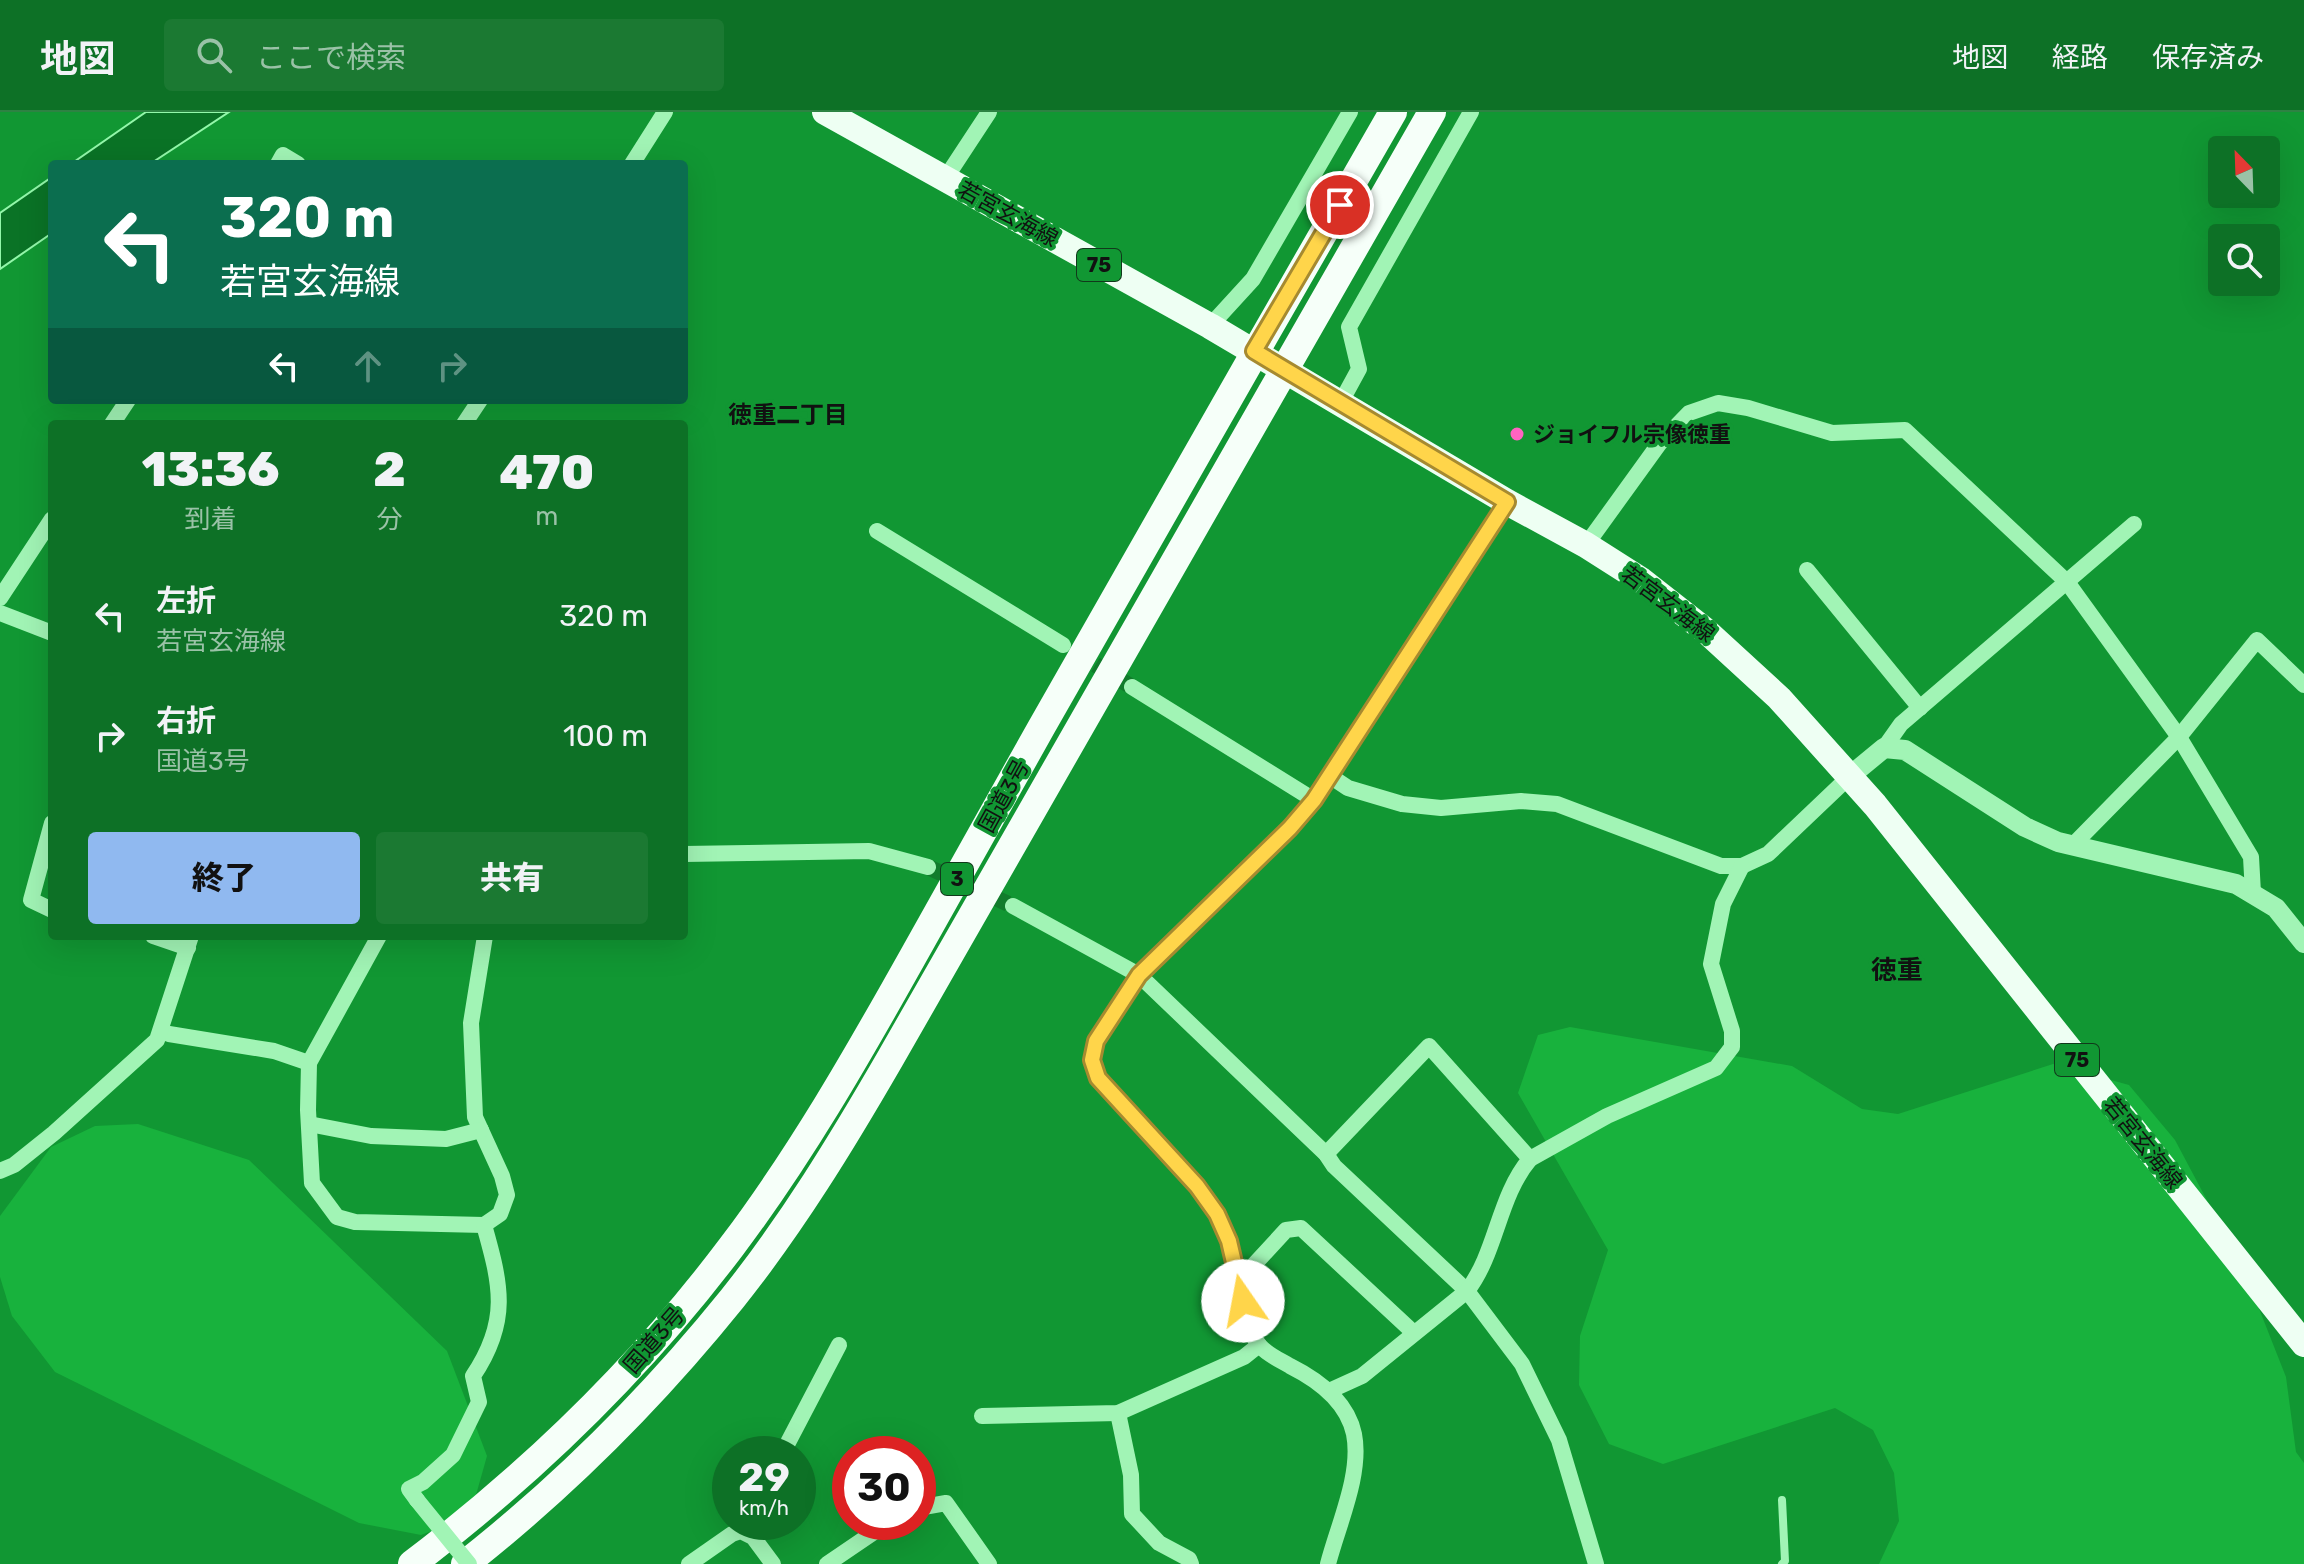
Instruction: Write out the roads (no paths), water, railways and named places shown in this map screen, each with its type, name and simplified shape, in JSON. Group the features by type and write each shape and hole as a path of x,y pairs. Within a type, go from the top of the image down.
{"highway":[{"name":"国道3号","path":"412,1564 522,1476 581,1420 682,1308 742,1232 862,1047 1254,351 1393,112"},
{"name":"国道3号","path":"467,1564 550,1495 660,1385 733,1298 813,1186 898,1046 1432,112"}],"main road":[{"name":"若宮玄海線","path":"825,112 1254,351 1507,502 1586,545 1641,580 1706,631 1779,698 1850,776 2304,1344"}],"street":[{"path":"635,160 665,112"},
{"path":"945,179 989,112"},
{"path":"1210,326 1253,279 1350,112"},
{"path":"1341,402 1359,369 1349,327 1471,112"},
{"path":"1586,545 1659,444 1689,413 1718,403 1748,408 1832,433 1905,430 2067,582 2179,737 2251,857 2253,893"},
{"path":"1328,1564 1353,1477 1354,1432 1341,1407 1318,1380 1270,1355 1259,1345 1247,1322 1229,1241 1217,1214 1197,1186 1098,1078 1092,1060 1096,1041 1139,975 1290,828 1314,800 1507,502"},
{"path":"1330,776 1348,788 1402,804 1441,808 1521,801 1557,804 1721,866 1742,866 1768,854 1884,748 1901,724 2134,524"},
{"path":"0,598 48,525"},
{"path":"877,531 1063,645"},
{"path":"1807,570 1920,708"},
{"path":"0,613 48,631"},
{"path":"2072,846 2179,737 2257,640 2304,685"},
{"path":"1132,687 1314,800"},
{"path":"1884,748 1905,750 2025,827 2072,846 2217,877 2253,893 2276,908 2304,943"},
{"path":"48,838 31,900 48,908"},
{"path":"688,854 869,851 928,867"},
{"path":"1329,1391 1362,1376 1467,1291 1479,1275 1515,1176 1530,1159 1607,1116 1716,1068 1732,1047 1732,1031 1711,964 1723,904 1742,866"},
{"path":"1013,906 1139,975 1467,1291 1522,1364 1559,1440 1596,1564"},
{"path":"377,940 309,1063 312,1183 337,1217 355,1222 484,1225 500,1214 507,1195 502,1176 475,1117 471,1023 484,940"},
{"path":"0,1171 14,1165 54,1133 157,1040 189,942"},
{"path":"169,1034 274,1051 309,1063"},
{"path":"1326,1154 1429,1046 1530,1159"},
{"path":"309,1124 371,1136 446,1139 481,1130"},
{"path":"467,1564 409,1489 423,1482 453,1455 479,1402 473,1376 490,1351 499,1307 498,1273 484,1225"},
{"path":"1239,1281 1286,1230 1301,1228 1414,1333"},
{"path":"791,1436 839,1345"},
{"path":"982,1416 1118,1413 1244,1357 1259,1345"},
{"path":"1118,1413 1131,1475 1132,1514 1159,1543 1189,1559 1191,1564"},
{"path":"936,1505 946,1503 989,1564"},
{"path":"689,1564 723,1540"},
{"path":"755,1540 773,1564"},
{"path":"827,1564 862,1540"}],"lane":[{"path":"1782,1500 1785,1561 1782,1564"}],"tunnel":[{"path":"1075,652 1132,687"},
{"path":"928,867 1013,906"}],"place":[{"name":"ジョイフル宗像徳重","path":"1517,434"}],"district":[{"name":"徳重二丁目","path":"788,415"},
{"name":"徳重","path":"1897,970"}]}
